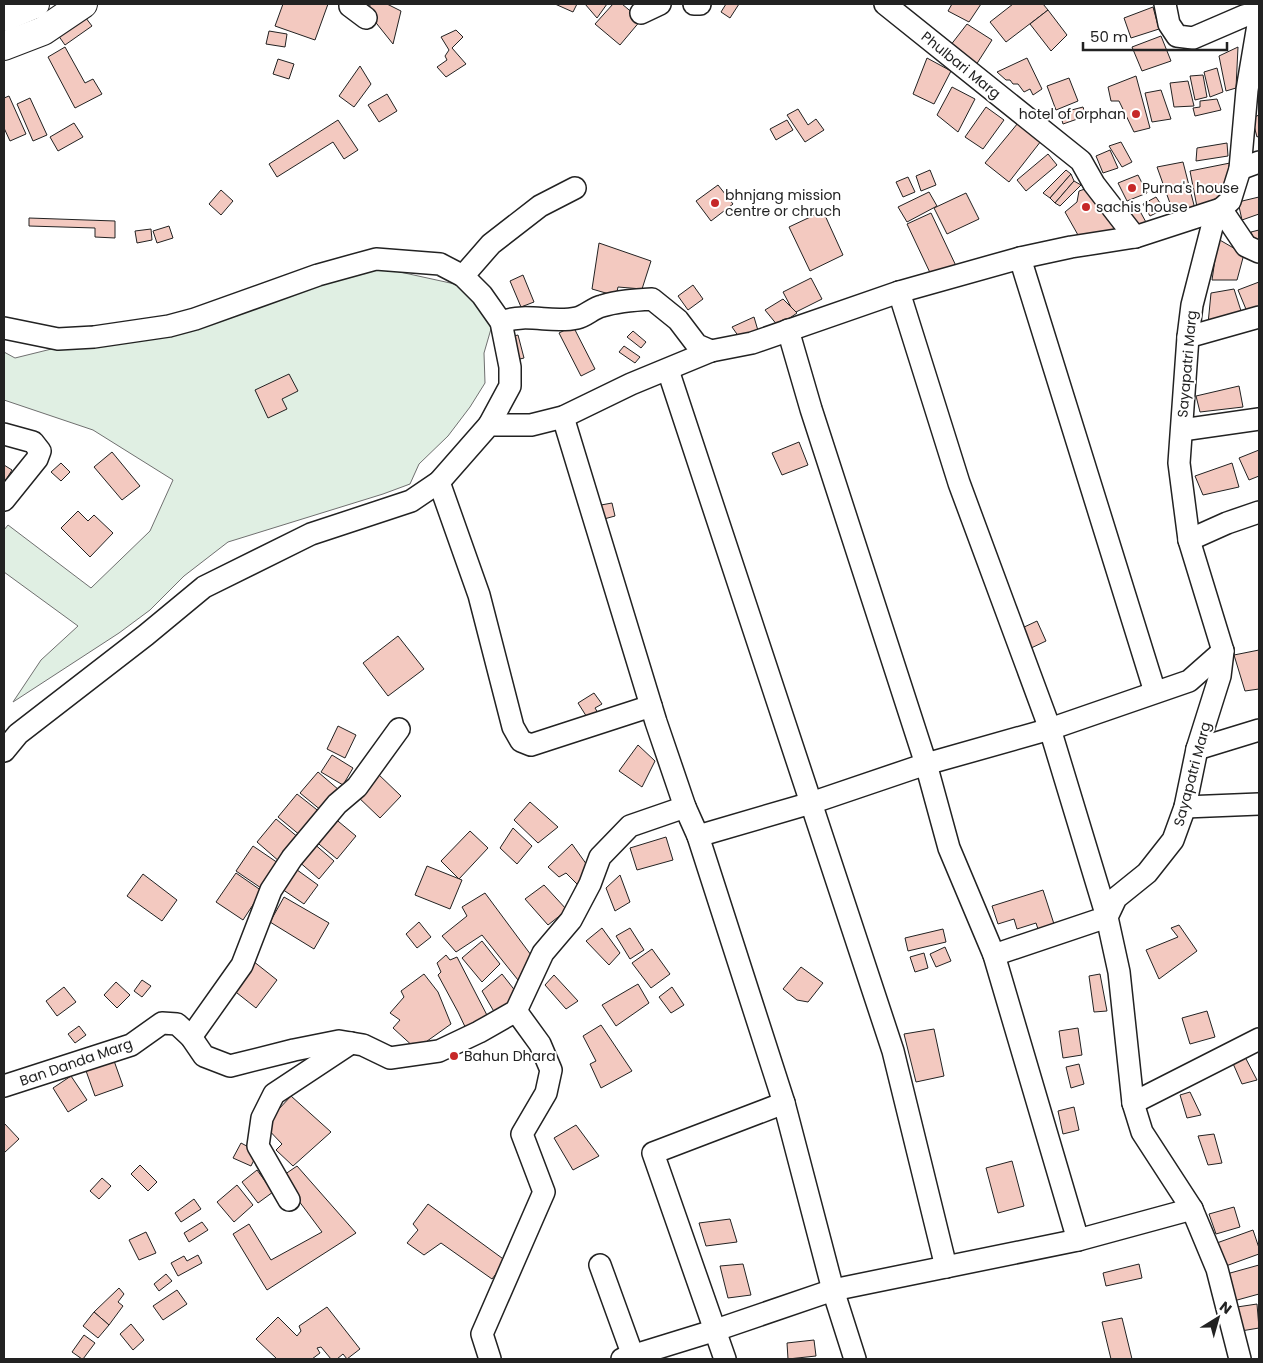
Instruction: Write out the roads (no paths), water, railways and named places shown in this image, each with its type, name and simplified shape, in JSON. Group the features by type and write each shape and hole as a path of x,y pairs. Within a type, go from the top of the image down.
{"main road":[{"path":"4,17 35,4"},
{"path":"4,46 42,31 83,4"}],"street":[{"path":"350,4 350,6 366,18"},
{"path":"641,13 660,4"},
{"path":"694,4 700,4"},
{"name":"Phulbari Marg","path":"885,4 1080,161 1094,184 1135,237"},
{"path":"1166,4 1169,24 1177,36 1193,38 1244,16 1259,12"},
{"name":"Sayapatri Marg","path":"1107,917 1116,898 1147,873 1173,840 1185,808 1197,748 1220,676 1223,651 1189,540 1179,463 1192,305 1213,223 1225,205 1240,169 1247,90 1259,19"},
{"path":"1240,169 1259,162"},
{"path":"464,276 491,244 540,206 575,188"},
{"path":"489,425 531,425 563,417 631,384 711,351 752,343 900,292 1020,258 1071,247 1135,237 1225,205 1246,246 1259,252"},
{"path":"1020,258 1155,692"},
{"path":"4,328 58,338 94,336 169,326 195,320 318,275 376,259 440,264 464,276 482,295 501,322 510,367 510,386 489,425 439,482 411,501 311,534 204,587 146,635 18,734 4,751"},
{"path":"900,292 959,483 1050,729 1107,917 1119,972 1133,1103 1142,1132 1192,1209 1217,1270 1240,1359"},
{"path":"501,322 509,319 531,317 555,320 578,318 600,306 652,299 678,320 697,345 711,351"},
{"path":"1188,337 1259,317"},
{"path":"788,330 811,409 926,764 949,848 994,955 1078,1240"},
{"path":"668,370 893,1050 946,1267"},
{"path":"563,417 651,706 685,807 698,836 784,1103 833,1290 855,1359"},
{"path":"1182,430 1259,419"},
{"path":"4,434 33,442 40,452 37,459 4,500"},
{"path":"439,482 479,595 513,727 521,741 531,745 651,706"},
{"path":"1189,540 1227,523 1259,512"},
{"path":"698,836 811,803 926,764 1050,729 1189,682 1223,651"},
{"path":"192,1037 242,965 270,890 292,858 337,804 356,787 399,729"},
{"path":"1197,748 1259,730"},
{"path":"1185,808 1259,804"},
{"path":"490,1359 482,1334 544,1192 522,1134 546,1093 551,1070 540,1044 516,1010 543,953 571,920 590,884 600,857 630,826 685,807"},
{"path":"994,955 1107,917"},
{"name":"Ban Danda Marg","path":"4,1086 131,1045 162,1023 177,1024 192,1037 204,1056 230,1066 338,1041 363,1045 390,1058 439,1051 479,1032 516,1010"},
{"path":"1133,1103 1259,1039"},
{"path":"290,1200 258,1146 262,1118 274,1094 351,1043"},
{"path":"725,1359 652,1153 784,1103"},
{"path":"600,1266 627,1358 833,1290 1078,1240 1192,1209"}],"place":[{"name":"hotel of orphan","path":"1136,114"},
{"name":"Purna's house","path":"1132,188"},
{"name":"bhnjang mission centre or chruch","path":"715,203"},
{"name":"sachis house","path":"1086,207"},
{"name":"Bahun Dhara","path":"454,1056"}]}
